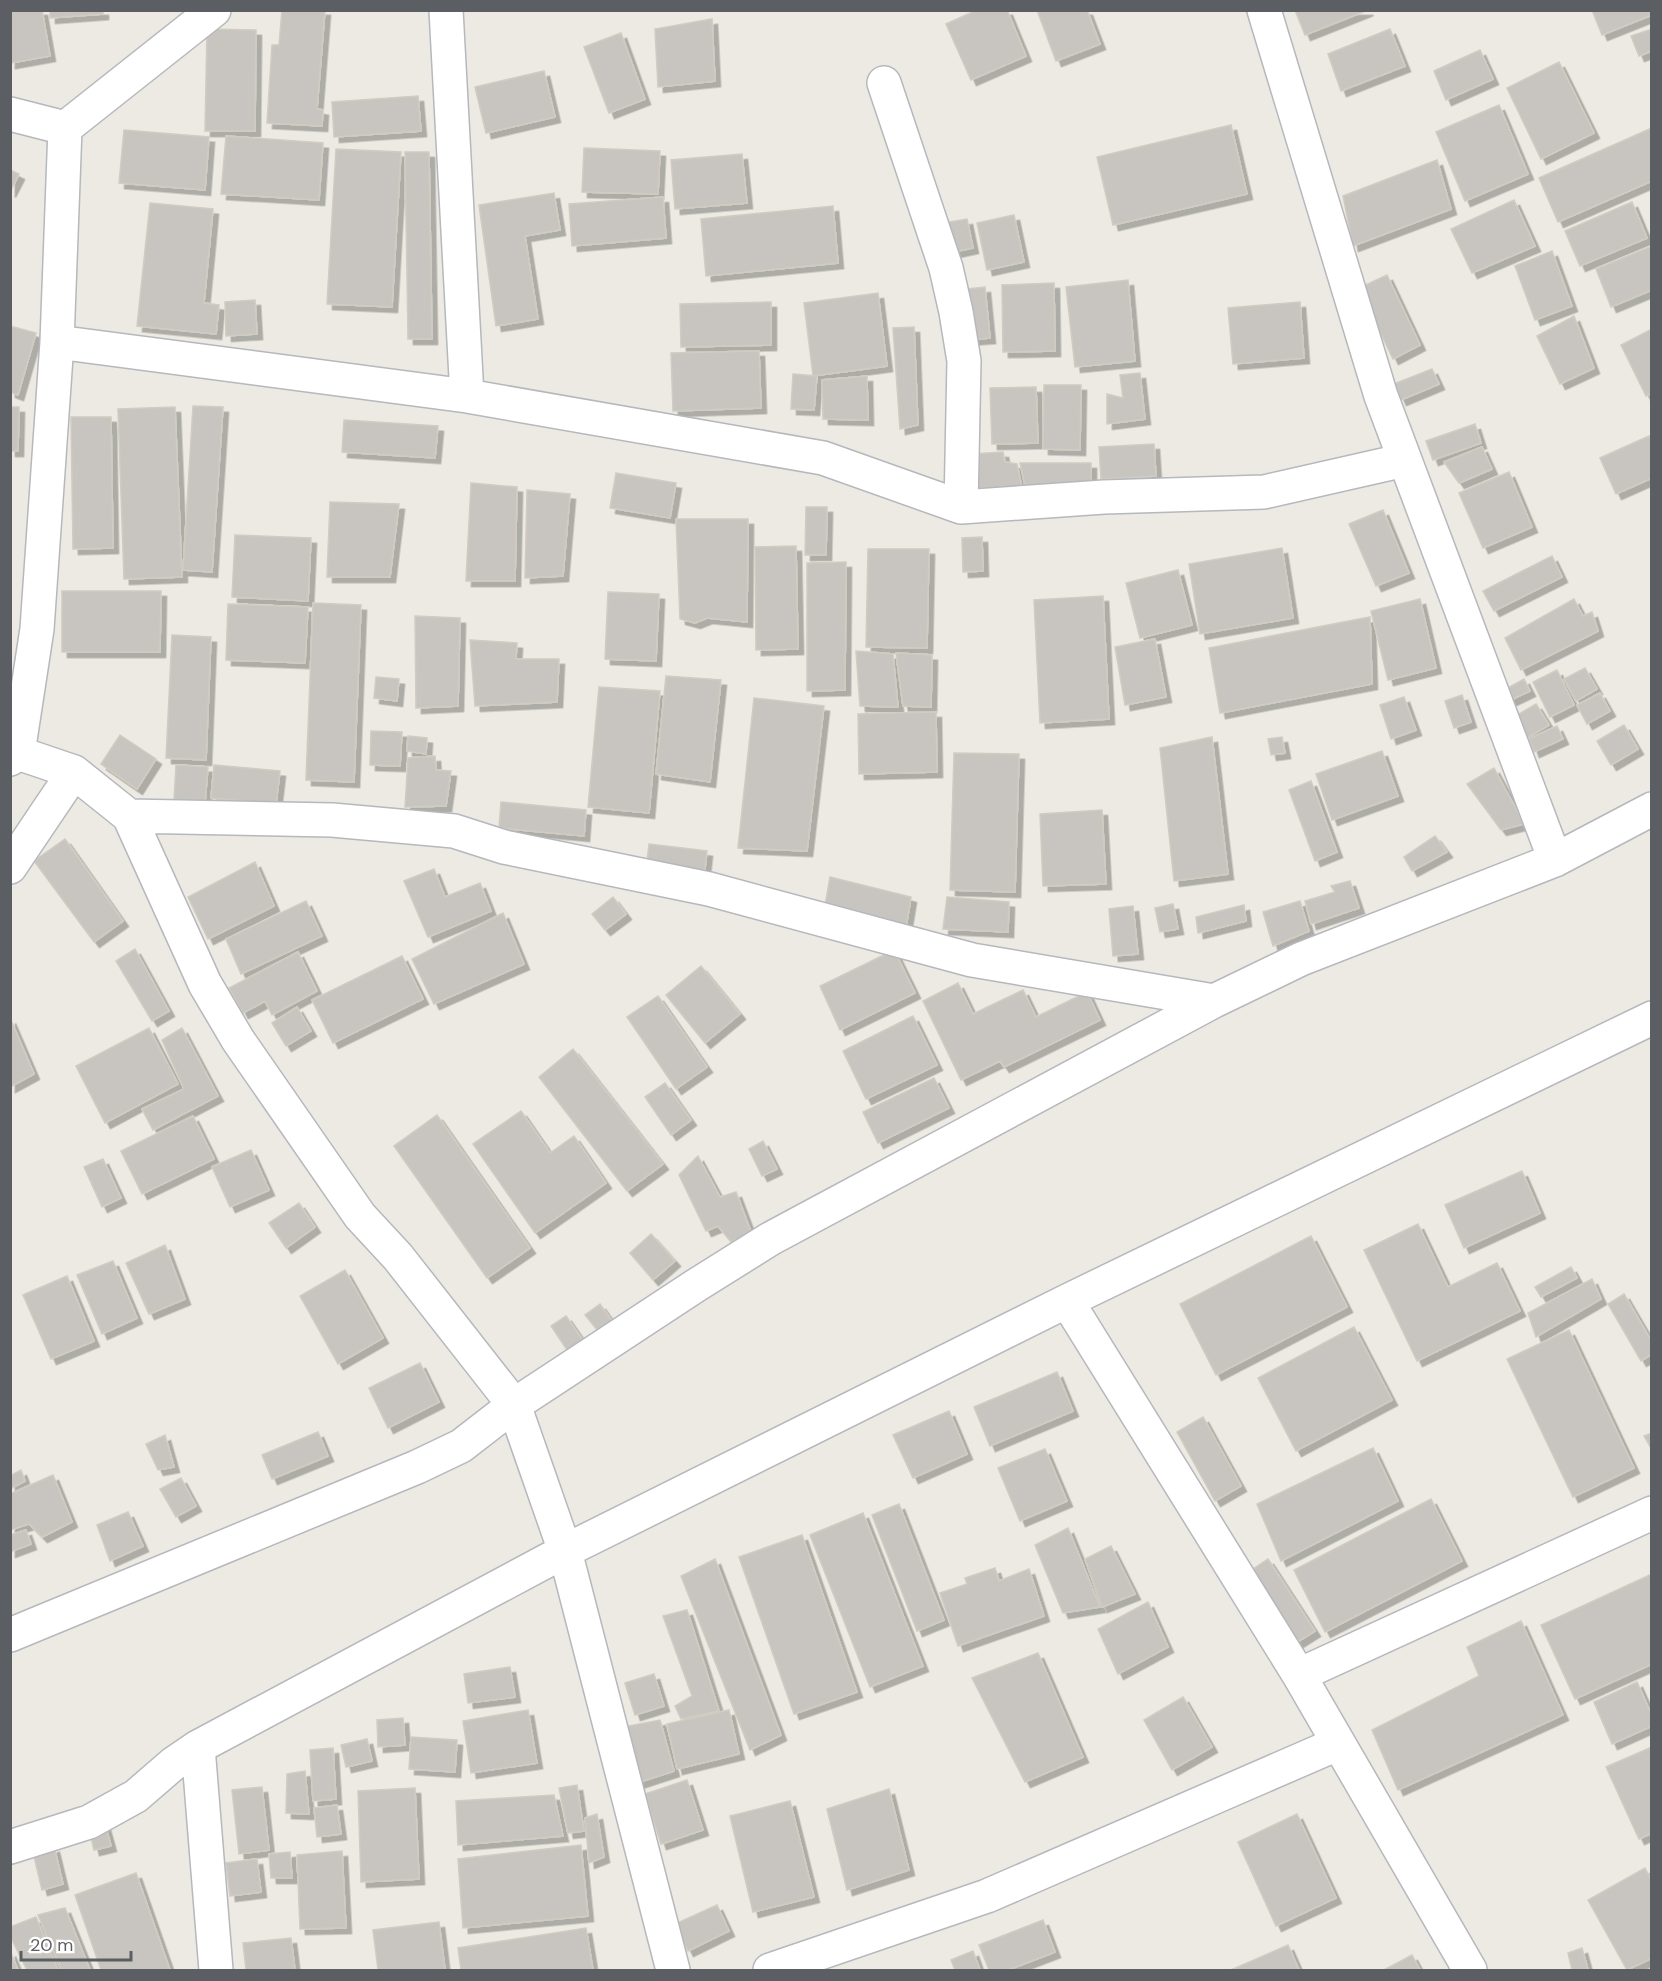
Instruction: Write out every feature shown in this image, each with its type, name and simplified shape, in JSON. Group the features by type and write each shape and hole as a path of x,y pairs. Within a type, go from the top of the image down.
{"street":[{"path":"214,10 64,128 57,342 24,625 14,756 74,772 129,816 205,984 238,1040 360,1216 398,1257 514,1404 565,1551 673,1971"},
{"path":"446,10 467,396"},
{"path":"1264,10 1381,396 1555,860"},
{"path":"884,83 946,268 958,322 964,360 961,507"},
{"path":"10,114 64,128"},
{"path":"57,342 467,396 823,458 961,507 1104,497 1264,492 1405,460"},
{"path":"10,867 74,772"},
{"path":"10,1635 417,1467 460,1446 514,1404 770,1239 1214,1001 1301,959 1555,860 1652,810"},
{"path":"129,816 332,820 454,831 504,847 709,889 972,960 1214,1001"},
{"path":"10,1847 89,1822 136,1796 173,1764 198,1747 565,1551 1067,1301 1652,1018"},
{"path":"1067,1301 1299,1676 1470,1971"},
{"path":"1299,1676 1652,1513"},
{"path":"770,1971 987,1896 1337,1744"},
{"path":"198,1747 216,1971"}],"building":[{"path":"10,10 42,10 50,56 10,63"},
{"path":"50,10 103,10 103,14 50,18"},
{"path":"282,10 325,10 317,109 323,110 322,126 267,123 272,45 279,45"},
{"path":"977,10 1007,10 1026,56 971,80 946,24"},
{"path":"1037,10 1087,10 1100,44 1056,61"},
{"path":"1295,10 1368,10 1305,35"},
{"path":"1592,10 1652,10 1652,15 1602,35"},
{"path":"712,19 715,81 658,87 655,29"},
{"path":"207,29 256,30 255,131 205,131"},
{"path":"1390,29 1405,66 1341,91 1328,54"},
{"path":"1652,29 1652,51 1639,56 1631,36"},
{"path":"621,33 645,99 609,113 584,47"},
{"path":"1480,50 1493,79 1446,100 1434,71"},
{"path":"1559,62 1594,133 1541,159 1507,88"},
{"path":"544,71 555,117 486,133 475,87"},
{"path":"418,96 421,131 334,137 332,102"},
{"path":"1499,105 1528,174 1465,201 1436,132"},
{"path":"1231,125 1247,194 1113,225 1097,157"},
{"path":"1652,128 1652,181 1558,222 1539,178"},
{"path":"124,130 209,137 205,190 119,183"},
{"path":"226,136 323,143 319,200 221,194"},
{"path":"584,148 660,151 658,194 582,192"},
{"path":"336,149 401,152 392,307 327,304"},
{"path":"405,152 429,152 432,339 408,339"},
{"path":"742,154 747,203 675,209 671,160"},
{"path":"1437,160 1451,209 1353,246 1343,196"},
{"path":"10,170 19,174 10,192"},
{"path":"554,193 560,230 525,236 538,319 496,326 479,205"},
{"path":"663,197 666,238 572,246 569,204"},
{"path":"1514,200 1535,246 1472,273 1451,229"},
{"path":"1632,202 1647,238 1580,266 1565,231"},
{"path":"150,203 213,209 204,303 219,305 216,334 137,326"},
{"path":"833,206 838,263 706,276 701,219"},
{"path":"1014,215 1024,262 987,270 977,223"},
{"path":"967,219 973,248 949,253 943,223"},
{"path":"1652,246 1652,290 1611,307 1596,269"},
{"path":"1552,251 1572,306 1535,320 1515,266"},
{"path":"1387,275 1420,345 1393,359 1359,288"},
{"path":"1128,280 1135,361 1075,367 1066,287"},
{"path":"1054,283 1055,351 1003,352 1002,285"},
{"path":"985,287 990,338 963,340 958,290"},
{"path":"878,293 887,366 813,376 804,303"},
{"path":"255,300 257,334 226,336 225,302"},
{"path":"771,302 771,345 681,347 680,304"},
{"path":"1300,302 1304,358 1233,364 1228,308"},
{"path":"1574,316 1594,368 1560,384 1537,336"},
{"path":"10,326 36,333 18,395 10,392"},
{"path":"914,327 918,425 900,429 893,328"},
{"path":"1652,329 1652,393 1646,396 1621,345"},
{"path":"759,351 761,408 673,411 671,353"},
{"path":"1432,369 1439,384 1401,400 1394,384"},
{"path":"1140,373 1145,419 1107,424 1107,394 1123,398 1120,375"},
{"path":"793,374 817,376 814,410 791,409"},
{"path":"867,376 868,420 823,419 822,380"},
{"path":"1044,385 1081,385 1080,450 1043,449"},
{"path":"1036,387 1038,443 992,444 990,388"},
{"path":"193,406 223,407 212,572 183,570"},
{"path":"10,407 19,407 18,451 10,451"},
{"path":"175,407 182,577 124,579 118,409"},
{"path":"71,417 111,417 113,548 73,549"},
{"path":"344,420 438,426 435,458 342,452"},
{"path":"1475,424 1481,443 1433,460 1426,441"},
{"path":"1649,436 1652,441 1652,478 1616,494 1600,458"},
{"path":"1154,444 1156,476 1101,479 1099,447"},
{"path":"1482,447 1492,469 1459,483 1444,462"},
{"path":"1003,452 1005,462 1017,464 1022,488 977,488 973,454"},
{"path":"1020,463 1091,463 1091,492 1026,490"},
{"path":"1509,472 1532,527 1483,548 1459,493"},
{"path":"616,473 676,483 670,518 610,508"},
{"path":"471,483 517,487 515,581 466,581"},
{"path":"527,490 570,494 563,576 525,578"},
{"path":"330,502 399,504 390,577 327,577"},
{"path":"806,507 827,507 826,555 805,555"},
{"path":"1383,510 1409,573 1376,586 1349,524"},
{"path":"676,519 748,519 747,622 707,618 695,623 680,619"},
{"path":"235,535 311,538 308,601 232,597"},
{"path":"982,537 983,571 963,572 962,538"},
{"path":"796,546 798,649 756,650 755,547"},
{"path":"1282,548 1293,618 1200,634 1189,564"},
{"path":"868,549 929,549 927,648 866,647"},
{"path":"1552,556 1562,577 1494,611 1483,591"},
{"path":"846,562 845,690 807,691 807,563"},
{"path":"1178,570 1192,625 1140,638 1126,583"},
{"path":"62,591 161,591 160,652 62,652"},
{"path":"608,592 659,594 656,661 605,659"},
{"path":"1103,596 1109,719 1040,723 1034,600"},
{"path":"1420,599 1436,668 1388,680 1371,611"},
{"path":"1574,599 1583,616 1592,612 1598,631 1521,670 1505,638"},
{"path":"313,603 361,605 354,782 306,780"},
{"path":"228,604 308,607 305,663 226,660"},
{"path":"415,616 460,618 458,706 416,708"},
{"path":"1370,617 1372,684 1220,713 1209,648"},
{"path":"172,635 211,637 206,760 166,758"},
{"path":"1155,639 1166,697 1125,705 1115,647"},
{"path":"470,640 517,643 516,659 559,659 557,702 475,706"},
{"path":"856,651 893,654 898,707 860,706"},
{"path":"896,653 932,655 931,707 903,706"},
{"path":"1585,668 1597,689 1576,701 1564,679"},
{"path":"1557,670 1574,705 1550,717 1533,682"},
{"path":"666,676 721,680 710,782 656,774"},
{"path":"376,677 399,679 397,701 374,698"},
{"path":"1524,679 1530,691 1511,700 1506,689"},
{"path":"599,687 660,691 649,813 588,807"},
{"path":"1600,693 1610,711 1587,724 1577,705"},
{"path":"1462,695 1471,722 1454,728 1445,701"},
{"path":"1404,697 1416,730 1391,739 1380,705"},
{"path":"754,698 824,706 807,851 738,848"},
{"path":"1536,704 1549,725 1527,738 1514,717"},
{"path":"936,712 937,772 859,774 858,714"},
{"path":"1624,725 1638,749 1611,765 1597,741"},
{"path":"1557,726 1563,739 1534,752 1529,739"},
{"path":"371,731 402,732 400,766 370,765"},
{"path":"120,735 156,759 137,789 101,764"},
{"path":"408,736 427,738 426,754 407,751"},
{"path":"1212,737 1228,874 1174,881 1160,748"},
{"path":"1282,737 1285,753 1271,755 1268,739"},
{"path":"1382,751 1398,796 1332,820 1316,774"},
{"path":"954,753 1019,754 1015,892 950,890"},
{"path":"435,756 436,770 451,771 446,806 405,807 408,758"},
{"path":"176,765 208,767 205,803 174,800"},
{"path":"214,765 280,771 276,804 211,798"},
{"path":"1494,768 1524,824 1501,830 1467,784"},
{"path":"1311,781 1337,852 1315,861 1289,790"},
{"path":"501,802 586,810 584,836 499,828"},
{"path":"1102,810 1106,884 1043,886 1040,814"},
{"path":"1435,836 1447,852 1412,871 1404,857"},
{"path":"65,839 123,921 94,942 34,861"},
{"path":"649,844 707,851 704,878 646,871"},
{"path":"255,862 274,906 208,939 188,897"},
{"path":"434,869 445,897 480,883 491,911 428,937 404,881"},
{"path":"830,877 911,897 906,927 824,911"},
{"path":"1350,881 1359,908 1311,924 1305,901 1335,892 1331,886"},
{"path":"613,897 626,914 605,930 592,914"},
{"path":"947,897 1009,902 1008,932 943,929"},
{"path":"306,901 322,936 241,974 226,939"},
{"path":"1300,901 1309,931 1273,946 1263,912"},
{"path":"1173,904 1178,929 1160,932 1155,908"},
{"path":"1244,905 1246,921 1198,933 1196,917"},
{"path":"1133,906 1138,954 1113,956 1109,909"},
{"path":"503,913 524,964 434,1004 412,959"},
{"path":"135,949 169,1011 152,1021 116,961"},
{"path":"894,950 915,993 840,1030 820,986"},
{"path":"298,952 317,991 272,1015 265,1001 243,1013 229,988"},
{"path":"402,956 423,999 333,1043 312,1000"},
{"path":"701,966 740,1014 705,1043 666,995"},
{"path":"958,983 973,1014 1023,990 1036,1017 1087,992 1100,1020 1004,1067 1000,1061 961,1080 923,1001"},
{"path":"658,996 707,1067 676,1089 627,1017"},
{"path":"297,1007 311,1031 286,1046 272,1023"},
{"path":"913,1016 937,1065 866,1099 843,1051"},
{"path":"10,1018 34,1074 10,1087"},
{"path":"149,1028 178,1084 105,1123 76,1066"},
{"path":"182,1028 218,1096 153,1130 142,1109 184,1089 162,1040"},
{"path":"573,1049 663,1164 627,1191 539,1077"},
{"path":"934,1078 949,1108 878,1143 863,1112"},
{"path":"665,1083 691,1120 671,1135 645,1097"},
{"path":"521,1111 550,1153 574,1136 606,1183 535,1233 473,1144"},
{"path":"437,1115 530,1248 487,1278 394,1146"},
{"path":"193,1116 214,1159 142,1194 121,1151"},
{"path":"763,1141 777,1169 762,1176 749,1149"},
{"path":"251,1150 269,1190 230,1207 212,1167"},
{"path":"698,1156 720,1197 736,1192 751,1232 731,1242 718,1226 706,1231 679,1175"},
{"path":"103,1159 121,1198 102,1207 84,1167"},
{"path":"1522,1171 1540,1213 1464,1248 1445,1205"},
{"path":"299,1203 315,1227 286,1248 269,1223"},
{"path":"1418,1224 1448,1287 1497,1263 1520,1311 1417,1361 1364,1250"},
{"path":"651,1234 675,1261 653,1280 630,1253"},
{"path":"1311,1236 1347,1307 1216,1375 1180,1304"},
{"path":"165,1245 185,1299 149,1314 126,1263"},
{"path":"113,1261 137,1318 102,1334 77,1275"},
{"path":"1571,1267 1577,1278 1541,1297 1535,1287"},
{"path":"345,1270 383,1338 338,1364 300,1296"},
{"path":"67,1276 94,1341 51,1359 23,1295"},
{"path":"1592,1279 1601,1299 1536,1337 1528,1313"},
{"path":"1624,1294 1652,1342 1652,1354 1641,1361 1608,1304"},
{"path":"600,1304 612,1321 598,1331 585,1315"},
{"path":"566,1316 584,1342 569,1353 551,1326"},
{"path":"1354,1327 1392,1400 1296,1451 1258,1378"},
{"path":"1569,1330 1634,1468 1573,1497 1507,1359"},
{"path":"420,1363 439,1402 388,1428 369,1388"},
{"path":"1057,1372 1073,1411 990,1446 974,1407"},
{"path":"949,1411 967,1454 913,1478 893,1435"},
{"path":"1203,1417 1241,1486 1215,1501 1177,1432"},
{"path":"318,1432 328,1456 272,1479 262,1455"},
{"path":"1652,1433 1652,1450 1644,1436"},
{"path":"165,1435 174,1467 158,1470 146,1444"},
{"path":"1373,1448 1398,1501 1281,1561 1257,1504"},
{"path":"1045,1449 1067,1501 1020,1521 998,1468"},
{"path":"21,1470 25,1481 10,1489 10,1476"},
{"path":"53,1475 72,1522 42,1537 29,1524 10,1530 10,1494"},
{"path":"181,1478 196,1506 176,1517 160,1489"},
{"path":"1431,1499 1462,1561 1325,1632 1294,1570"},
{"path":"899,1504 944,1620 917,1631 872,1515"},
{"path":"128,1512 143,1546 110,1561 97,1525"},
{"path":"863,1513 923,1666 870,1687 810,1535"},
{"path":"1068,1528 1100,1607 1063,1613 1035,1545"},
{"path":"26,1530 31,1544 10,1552 10,1535"},
{"path":"802,1535 857,1692 794,1714 739,1557"},
{"path":"1111,1546 1135,1594 1102,1607 1085,1559"},
{"path":"715,1559 781,1735 750,1750 681,1576"},
{"path":"1268,1559 1315,1631 1296,1643 1250,1571"},
{"path":"995,1568 999,1581 1029,1569 1044,1616 958,1646 940,1593 967,1584 965,1578"},
{"path":"1652,1574 1652,1664 1575,1699 1541,1625"},
{"path":"1148,1602 1168,1647 1118,1674 1098,1629"},
{"path":"687,1610 719,1711 681,1719 675,1706 692,1696 663,1616"},
{"path":"1521,1621 1563,1715 1398,1790 1372,1730 1479,1676 1467,1647"},
{"path":"1038,1653 1083,1757 1025,1782 972,1678"},
{"path":"510,1667 515,1697 468,1703 464,1674"},
{"path":"654,1674 664,1706 635,1715 625,1683"},
{"path":"1637,1682 1652,1716 1652,1726 1612,1744 1594,1702"},
{"path":"1183,1697 1212,1747 1172,1770 1144,1720"},
{"path":"528,1710 537,1763 471,1773 463,1721"},
{"path":"729,1710 739,1754 677,1769 667,1724"},
{"path":"403,1718 405,1745 378,1747 377,1720"},
{"path":"660,1720 674,1771 637,1783 623,1727"},
{"path":"411,1737 457,1740 455,1772 409,1769"},
{"path":"367,1739 372,1761 346,1767 341,1745"},
{"path":"1652,1747 1652,1833 1639,1839 1606,1767"},
{"path":"333,1748 336,1799 313,1801 310,1750"},
{"path":"305,1771 309,1814 286,1813 287,1774"},
{"path":"687,1780 703,1830 661,1844 645,1794"},
{"path":"577,1785 584,1831 568,1833 559,1788"},
{"path":"262,1787 269,1850 239,1854 232,1790"},
{"path":"415,1788 419,1879 361,1882 358,1791"},
{"path":"889,1789 909,1870 847,1890 827,1809"},
{"path":"554,1795 563,1836 458,1845 456,1801"},
{"path":"790,1801 814,1897 753,1912 730,1816"},
{"path":"337,1805 341,1834 317,1837 314,1808"},
{"path":"597,1814 604,1857 589,1863 585,1818"},
{"path":"1297,1814 1336,1898 1276,1926 1238,1842"},
{"path":"104,1821 111,1846 94,1850 88,1825"},
{"path":"581,1845 588,1916 463,1928 458,1859"},
{"path":"54,1847 63,1884 42,1890 33,1852"},
{"path":"342,1851 346,1928 300,1929 297,1855"},
{"path":"290,1852 292,1878 271,1878 269,1854"},
{"path":"257,1859 261,1892 230,1896 226,1863"},
{"path":"1645,1868 1652,1882 1652,1958 1627,1970 1588,1900"},
{"path":"136,1873 170,1970 101,1970 75,1895"},
{"path":"717,1905 729,1931 688,1951 675,1924"},
{"path":"65,1908 90,1970 61,1970 38,1915"},
{"path":"36,1917 58,1970 27,1970 10,1936 10,1927"},
{"path":"1043,1920 1055,1952 1008,1970 989,1970 979,1945"},
{"path":"439,1922 445,1970 378,1970 373,1930"},
{"path":"586,1928 593,1970 461,1970 458,1948"},
{"path":"291,1938 295,1970 246,1970 243,1943"},
{"path":"1288,1945 1299,1970 1231,1970"},
{"path":"1582,1948 1588,1970 1572,1970 1568,1953"},
{"path":"10,1951 18,1970 10,1970"},
{"path":"973,1951 980,1970 955,1970 951,1960"},
{"path":"1412,1955 1420,1970 1384,1970"}]}
